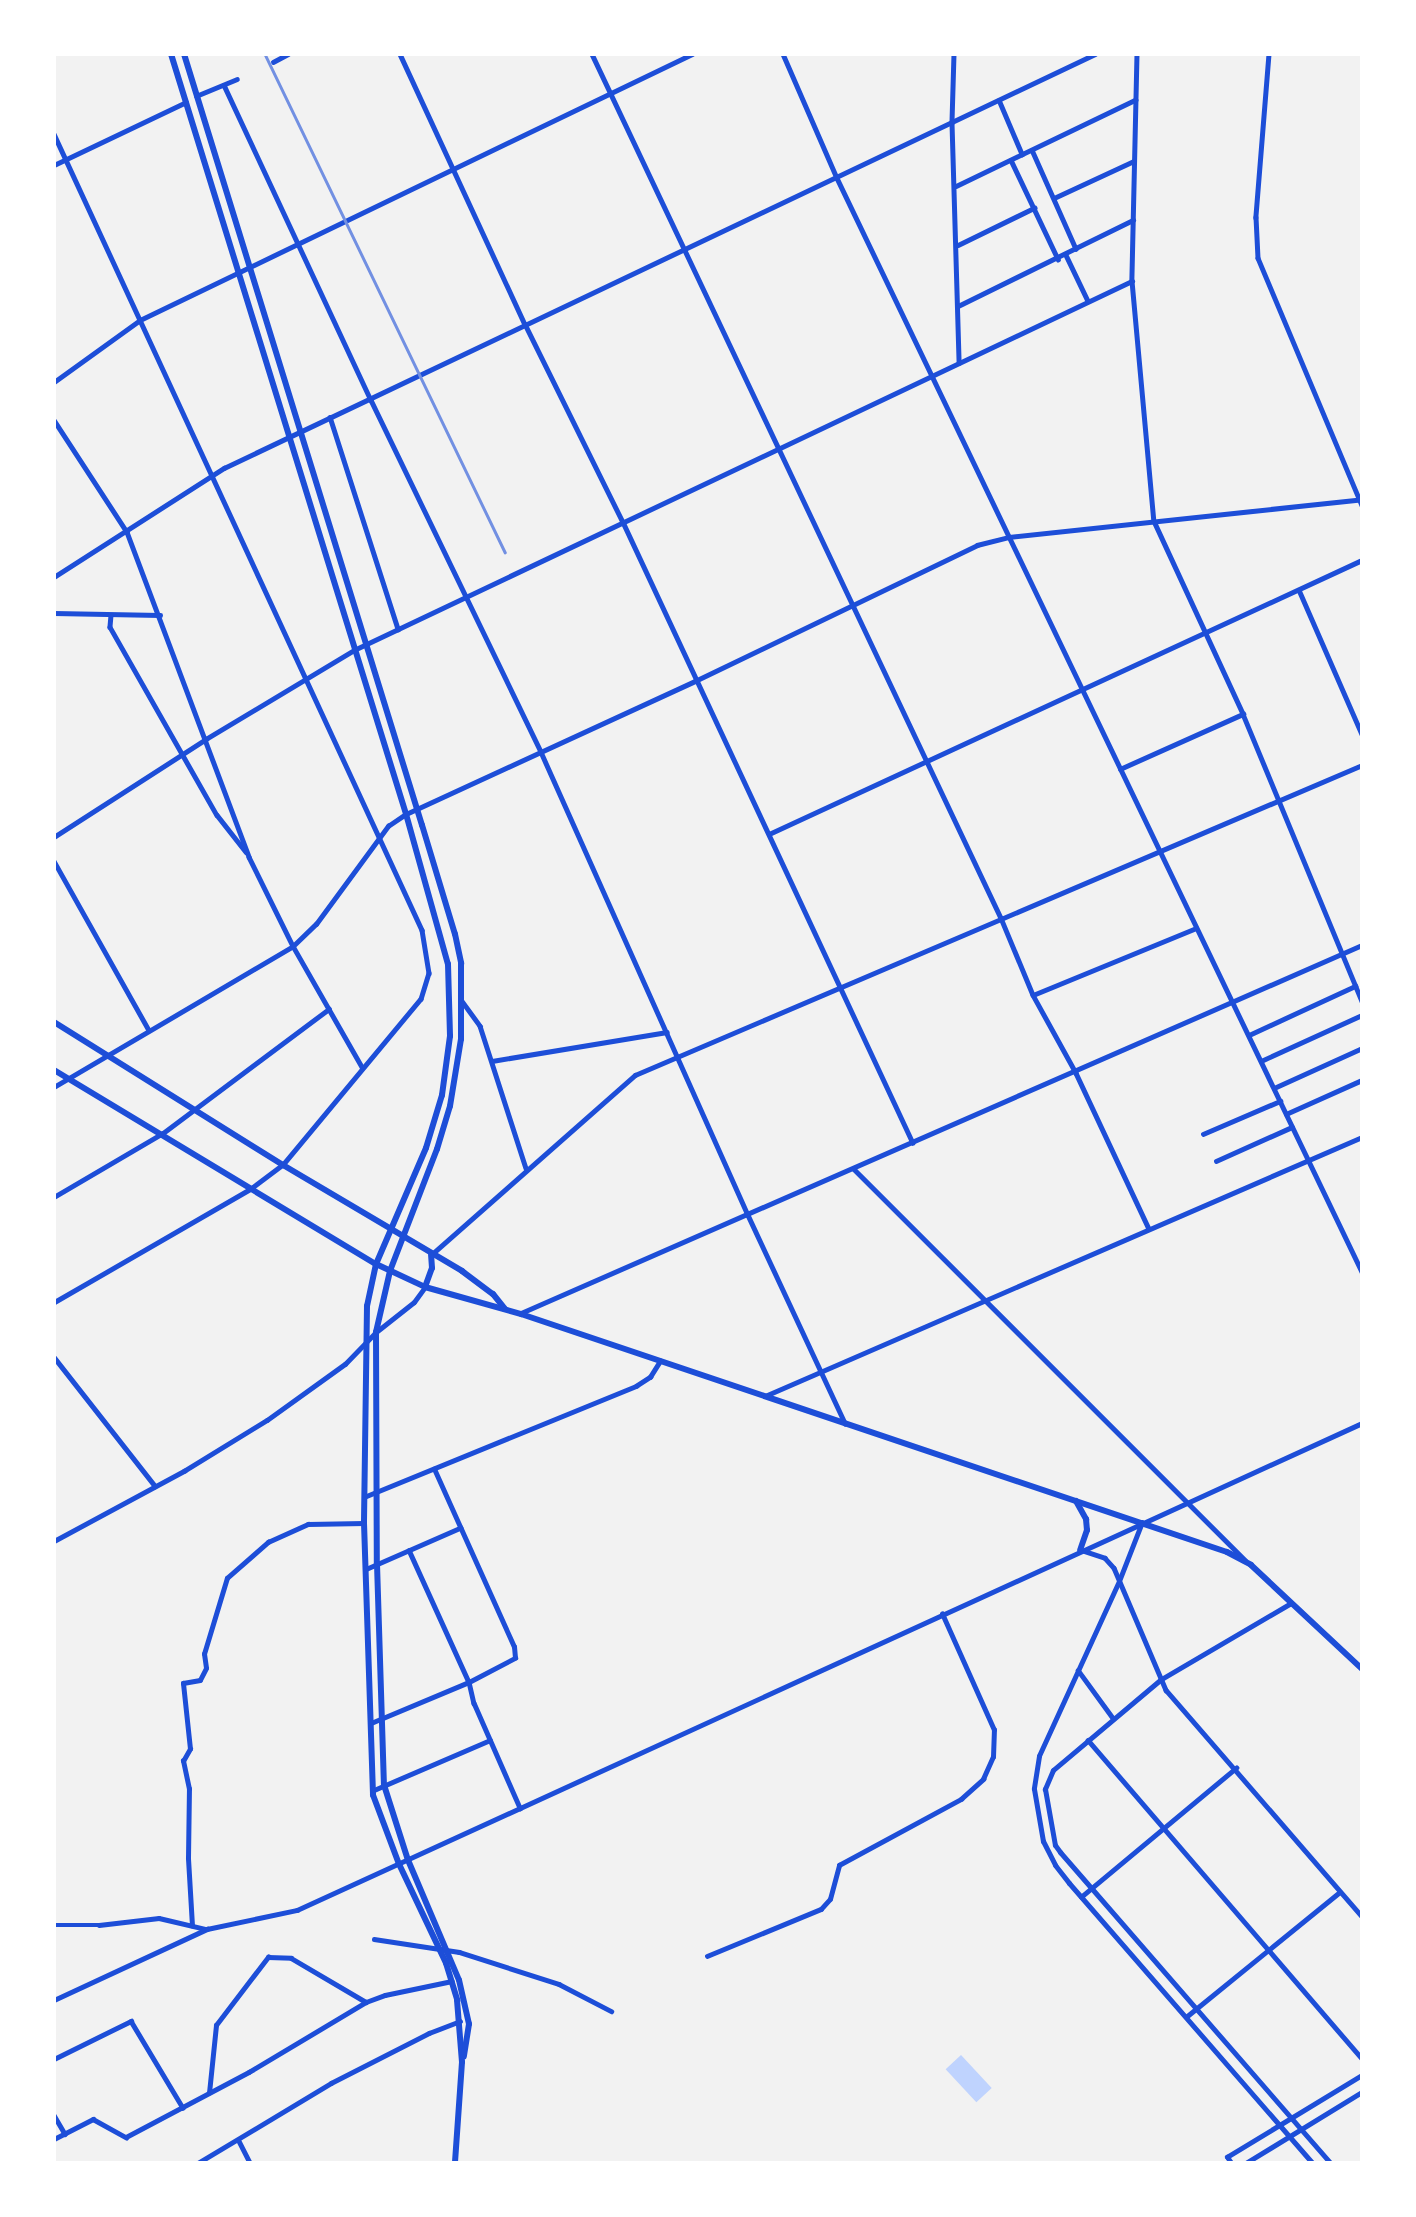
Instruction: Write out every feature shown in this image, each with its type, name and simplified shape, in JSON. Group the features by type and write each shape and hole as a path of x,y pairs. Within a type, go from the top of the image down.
{"main road":[{"path":"172,54 406,814 448,964 451,1004 447,1065 440,1104 426,1149 376,1264 367,1306 364,1347 365,1523 374,1790 382,1825 442,1948 453,1980 461,2021 462,2062 455,2163"},
{"path":"184,54 302,430 455,934 462,1001 461,1039 450,1107 437,1149 390,1271 376,1332 377,1564 384,1785 408,1860 467,2013 467,2046 462,2062"},
{"path":"54,1022 283,1165 462,1271 493,1294 505,1309"},
{"path":"54,1070 163,1133 376,1264 425,1287 521,1314 763,1398 845,1423 1227,1552 1251,1565 1358,1662 1362,1669"},
{"path":"425,1287 432,1268 431,1255"},
{"path":"1075,1500 1086,1519 1087,1530 1080,1550"}],"street":[{"path":"273,62 288,54"},
{"path":"400,54 526,324 623,522 913,1143"},
{"path":"592,54 1001,918 1033,995 1076,1073 1149,1229"},
{"path":"54,382 139,320 692,54"},
{"path":"783,54 837,178 1362,1272"},
{"path":"954,54 952,123 958,245 959,363"},
{"path":"54,578 212,476 289,436 371,400 1095,54"},
{"path":"1136,54 1132,282 1154,521 1242,714 1362,1001"},
{"path":"54,1087 293,946 316,923 380,836 406,814 695,681 977,545 1009,537 1361,501 1258,258 1256,217 1269,54"},
{"path":"197,96 236,79"},
{"path":"224,85 371,400 541,752 748,1215 845,1423"},
{"path":"999,100 1022,155"},
{"path":"956,186 1135,100"},
{"path":"54,164 186,102"},
{"path":"54,134 380,836 422,930 429,960 426,990 283,1165 253,1188 54,1303"},
{"path":"1032,150 1076,249"},
{"path":"1011,160 1058,259"},
{"path":"1054,198 1134,161"},
{"path":"958,245 1034,208"},
{"path":"958,306 1133,220"},
{"path":"1066,254 1088,302"},
{"path":"54,837 183,753 354,650 1132,282"},
{"path":"330,417 398,629"},
{"path":"54,420 127,532 249,857 293,946 362,1067"},
{"path":"769,834 1362,560"},
{"path":"1299,590 1362,734"},
{"path":"54,613 159,615"},
{"path":"111,615 110,627 217,815 249,857"},
{"path":"1120,769 1242,714"},
{"path":"431,1255 619,1086 645,1070 1362,765"},
{"path":"54,861 149,1030"},
{"path":"1033,995 1196,928"},
{"path":"521,1314 1076,1073 1362,945"},
{"path":"1249,1035 1355,986"},
{"path":"462,1001 480,1026 526,1168"},
{"path":"54,1197 163,1133 329,1009"},
{"path":"1262,1061 1362,1015"},
{"path":"492,1061 667,1032"},
{"path":"1274,1088 1362,1048"},
{"path":"1286,1114 1362,1080"},
{"path":"1203,1134 1280,1101"},
{"path":"1216,1161 1292,1127"},
{"path":"763,1398 1362,1137"},
{"path":"854,1170 1251,1565"},
{"path":"54,1541 267,1420 326,1379 414,1301 425,1287"},
{"path":"54,1357 155,1486"},
{"path":"365,1497 636,1387 650,1377 660,1361"},
{"path":"54,2000 207,1929 296,1910 1362,1423"},
{"path":"371,1723 512,1662 516,1655 434,1469"},
{"path":"1142,1522 1119,1581 1039,1756 1034,1789 1047,1853 1312,2163"},
{"path":"192,1926 188,1858 189,1789 183,1761 190,1749 183,1683 200,1680 206,1668 204,1654 227,1578 268,1542 308,1524 365,1523"},
{"path":"366,1569 460,1528"},
{"path":"409,1550 469,1682 490,1740 520,1808"},
{"path":"1080,1550 1105,1558 1119,1581 1160,1680 1362,1916"},
{"path":"1291,1603 1160,1680 1054,1770 1045,1783 1055,1845 1330,2163"},
{"path":"707,1956 821,1909 830,1899 838,1865 961,1799 983,1779 993,1757 994,1730 942,1614"},
{"path":"1078,1670 1113,1718"},
{"path":"374,1790 490,1740"},
{"path":"1088,1740 1362,2059"},
{"path":"1082,1897 1236,1768"},
{"path":"1186,2017 1340,1892"},
{"path":"54,1925 99,1926 159,1918 207,1929"},
{"path":"374,1939 442,1948 559,1984 611,2011"},
{"path":"209,2094 216,2025 268,1957 291,1958 366,2002"},
{"path":"54,2139 93,2119 126,2137 209,2094 366,2002 385,1994 453,1980"},
{"path":"54,2059 131,2021 183,2108"},
{"path":"198,2163 239,2141 331,2083 429,2033 461,2021"},
{"path":"1231,2163 1227,2157 1362,2075"},
{"path":"1246,2163 1362,2092"},
{"path":"54,2115 65,2134"},
{"path":"239,2141 250,2163"}],"water":[{"path":"961,2055 992,2088 976,2102 946,2069"}],"railway":[{"path":"265,54 505,552"}]}
